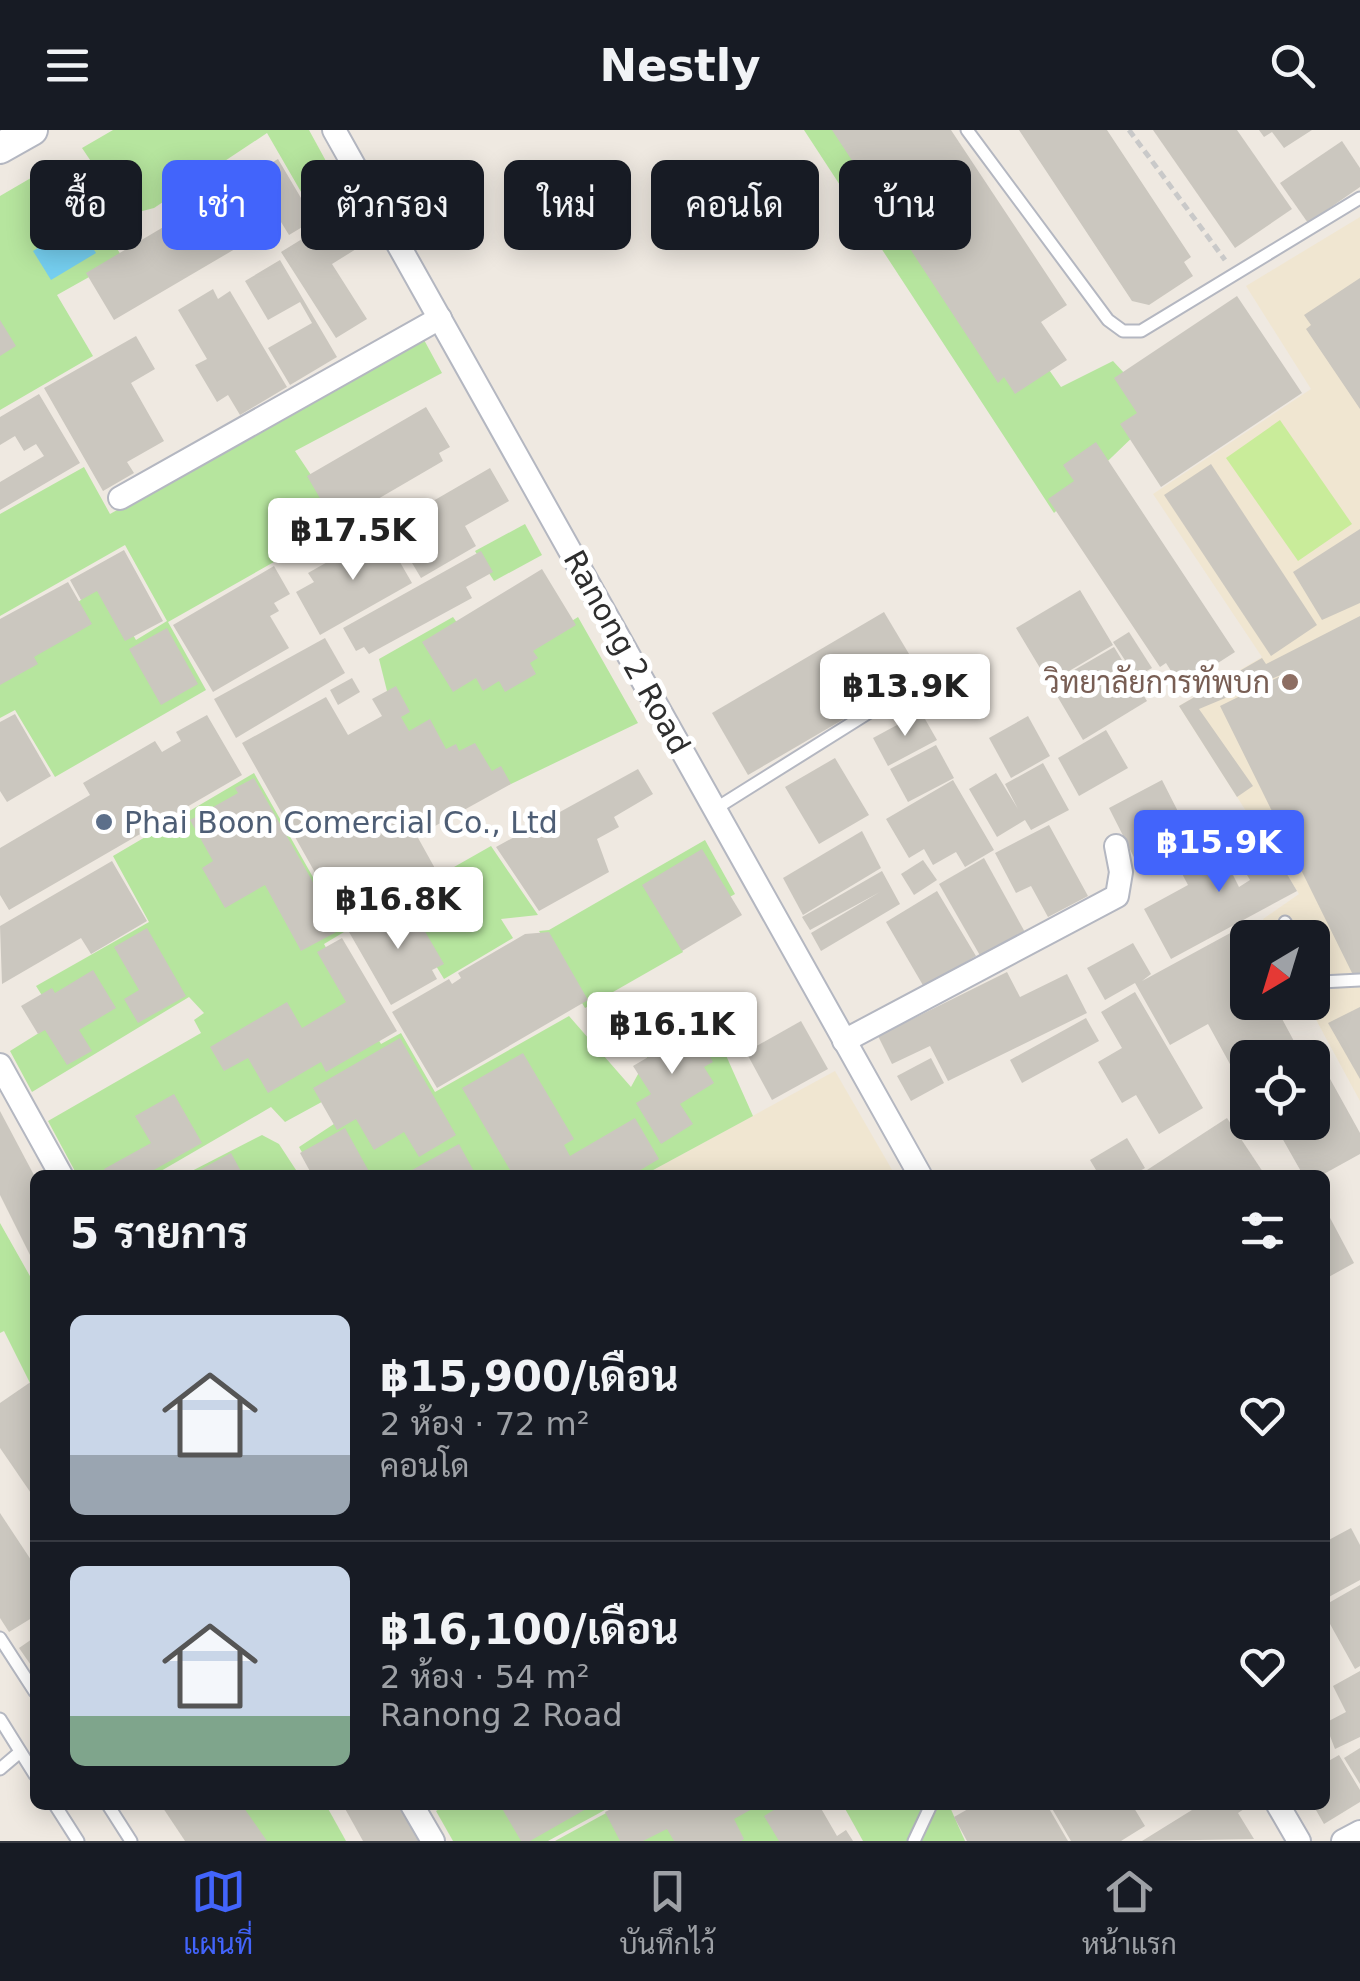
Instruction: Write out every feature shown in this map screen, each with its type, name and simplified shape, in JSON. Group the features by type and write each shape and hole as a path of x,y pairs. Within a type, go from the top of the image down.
{"street":[{"path":"0,148 32,130"},
{"name":"Ranong 2 Road","path":"334,130 917,1170"},
{"path":"120,498 440,318"},
{"path":"844,1042 1117,896 1121,888 1116,846"},
{"path":"0,1065 58,1170"},
{"path":"415,1810 432,1841"},
{"path":"1280,1810 1289,1838"},
{"path":"1343,1841 1360,1832"}],"lane":[{"path":"967,130 1108,320 1123,331 1140,331 1360,198"},
{"path":"715,808 876,708"},
{"path":"1330,982 1360,980"},
{"path":"0,1638 30,1684"},
{"path":"0,1718 30,1767"},
{"path":"0,1769 20,1752"},
{"path":"57,1810 78,1841"},
{"path":"111,1810 131,1841"},
{"path":"914,1841 929,1810"}],"path":[{"path":"1130,130 1222,259 1246,270"}],"shaded area":[{"name":"วิทยาลัยการทัพบก","path":"1360,217 1360,1101 1316,1020 1330,1020 1330,920 1264,920 1299,894 1179,706 1262,657 1153,494 1311,389 1246,286"},
{"path":"835,1071 892,1170 653,1170"}],"green space":[{"path":"113,130 309,130 325,160 301,160 301,192 267,133 226,160 162,160 162,203 142,211 142,160 90,160 82,148"},
{"path":"804,130 882,130 903,160 839,160 839,184"},
{"path":"30,178 30,250 118,250 123,258 57,295 93,356 0,410 0,196"},
{"path":"882,250 966,250 1061,387 1113,361 1137,387 1141,429 1054,513"},
{"path":"423,338 442,373 295,451 343,523 168,622 206,690 55,777 15,710 0,718 0,662 103,583 136,640 167,621 125,545 0,616 0,514 84,467 110,514"},
{"path":"1280,420 1352,524 1298,561 1226,458"},
{"path":"525,524 542,555 494,581 475,551"},
{"path":"453,617 492,672 578,617 638,723 511,784 401,747 379,659"},
{"path":"254,773 344,932 324,944 381,1044 401,1033 435,1092 569,1016 631,1087 673,1010 700,997 753,1116 653,1170 312,1170 299,1147 340,1120 329,1098 285,1122 271,1107 163,1170 74,1170 48,1121 201,1033 194,1020 204,1013 189,997 32,1092 10,1051 58,1021 36,986 149,922 113,856"},
{"path":"705,840 735,894 671,930 683,952 585,1008 539,931 549,930"},
{"path":"491,846 538,915 501,919 513,938 444,979 396,900"},
{"path":"262,1135 279,1144 296,1170 194,1170"},
{"path":"0,1223 30,1276 30,1383 4,1331 0,1333"},
{"path":"221,1810 329,1810 346,1841 243,1841"},
{"path":"605,1810 548,1841 453,1841 436,1811"},
{"path":"612,1810 797,1810 792,1841 555,1841"},
{"path":"846,1810 951,1810 965,1841 863,1841"}],"water":[{"path":"94,250 96,253 51,280 33,251"}],"building":[{"path":"832,130 951,130 971,160 852,160"},
{"path":"1019,130 1107,130 1191,257 1184,262 1193,276 1149,305 1132,301"},
{"path":"1153,130 1237,130 1292,209 1235,248"},
{"path":"1259,130 1312,130 1284,148 1272,132 1264,137"},
{"path":"1342,141 1360,168 1360,187 1308,223 1280,183"},
{"path":"971,160 1067,305 1041,322 1067,360 1015,394 1004,377 998,383 911,250 971,250"},
{"path":"281,164 301,198 301,228 289,235 281,222"},
{"path":"162,228 162,250 233,250 114,320 86,273 125,250 142,250 142,240"},
{"path":"301,240 301,250 355,250 332,264 367,319 336,338 281,252"},
{"path":"280,260 337,357 290,385 268,348 312,323 300,302 268,320 245,281"},
{"path":"1360,278 1360,409 1306,329 1311,325 1304,315"},
{"path":"213,289 218,299 230,291 287,387 240,415 228,395 217,402 195,365 207,359 178,310"},
{"path":"1237,296 1302,393 1161,487 1120,424 1137,413 1114,378"},
{"path":"0,320 16,346 0,356"},
{"path":"136,336 155,369 131,383 164,441 127,462 134,473 103,491 44,388"},
{"path":"39,394 80,463 0,510 0,482 44,456 36,444 24,451 15,436 0,445 0,417"},
{"path":"426,407 450,447 439,453 443,461 335,524 307,476"},
{"path":"1096,442 1235,652 1178,682 1166,663 1160,667 1048,499 1074,481 1063,465"},
{"path":"1211,464 1317,625 1271,656 1164,495"},
{"path":"490,468 509,501 465,526 476,546 421,578 390,526"},
{"path":"1360,529 1360,603 1322,620 1293,572"},
{"path":"382,531 412,583 320,635 296,592 314,582 308,573"},
{"path":"124,550 163,621 125,641 97,591 81,600 70,580"},
{"path":"481,551 493,572 466,587 472,598 369,654 364,647 356,651 343,628"},
{"path":"274,566 290,594 274,603 279,611 270,616 289,648 213,692 173,625"},
{"path":"542,569 576,625 533,651 538,658 530,663 536,674 505,692 499,681 483,691 476,678 453,692 422,642"},
{"path":"68,582 92,624 34,657 38,664 0,685 0,619"},
{"path":"1080,590 1113,645 1049,683 1016,628"},
{"path":"884,612 921,674 748,775 712,713"},
{"path":"1360,616 1360,974 1354,977 1330,928 1330,920 1326,920 1220,706 1295,669 1199,709 1253,786 1237,797 1179,706 1262,658 1266,664"},
{"path":"167,628 198,684 161,705 129,649"},
{"path":"1129,632 1152,668 1136,677 1113,642"},
{"path":"325,638 345,673 236,738 214,699"},
{"path":"1114,647 1147,701 1083,740 1050,684"},
{"path":"352,678 360,692 338,705 330,690"},
{"path":"396,686 410,712 401,717 409,731 430,719 446,749 456,744 459,751 475,743 492,771 501,766 511,784 417,836 437,872 344,924 242,743 326,697 348,735 382,716 372,699"},
{"path":"921,712 937,740 888,766 873,738"},
{"path":"15,714 51,776 7,802 0,791 0,722"},
{"name":"Phai Boon Comercial Co., Ltd","path":"207,715 242,775 9,910 0,895 0,848 90,795 83,783 155,741 162,752 181,741 176,732"},
{"path":"1028,716 1050,756 1011,778 989,738"},
{"path":"1106,730 1128,768 1079,796 1058,758"},
{"path":"936,745 954,778 908,802 890,769"},
{"path":"835,758 869,815 819,844 785,787"},
{"path":"1043,763 1069,810 1031,830 1025,820 997,837 969,789 996,773 1018,809 1005,784"},
{"path":"638,769 653,794 614,817 619,827 597,839 609,872 539,911 496,847"},
{"path":"254,778 340,930 301,951 265,885 225,908 202,868 213,861 190,820 238,793 235,788"},
{"path":"953,780 994,850 965,867 956,852 933,865 924,849 909,858 886,819"},
{"path":"1162,780 1195,845 1183,851 1187,859 1157,874 1148,865 1140,869 1109,808"},
{"path":"1049,825 1088,896 1048,917 1031,886 1016,893 995,853"},
{"path":"1259,827 1297,891 1243,920 1230,920 1230,927 1171,959 1144,909 1188,885 1178,866 1208,850 1217,866 1226,861 1239,887 1250,880 1229,845"},
{"path":"862,831 881,868 803,915 783,878"},
{"path":"702,849 742,915 682,951 642,885"},
{"path":"984,858 1026,934 982,959 939,884"},
{"path":"923,860 937,880 914,895 901,874"},
{"path":"112,861 147,921 91,954 81,938 2,984 0,926"},
{"path":"882,871 900,904 821,951 811,933 880,892 810,930 802,917"},
{"path":"937,891 976,956 924,987 886,922"},
{"path":"400,903 406,912 412,909 444,964 432,970 437,979 391,1005 349,932"},
{"path":"147,928 186,996 138,1023 124,999 139,990 114,947"},
{"path":"549,932 588,1000 437,1088 392,1012 449,979 452,984 461,978 458,973 525,934"},
{"path":"1230,933 1230,1020 1283,1020 1293,1040 1230,1040 1230,1064 1208,1024 1170,1045 1135,983 1105,1000 1087,968 1133,943 1151,974 1142,981"},
{"path":"342,938 397,1031 326,1072 321,1062 268,1093 248,1058 224,1071 210,1047 287,1002 302,1028 346,1002 317,952"},
{"path":"93,970 116,1008 79,1030 92,1051 67,1065 45,1030 38,1034 21,1006 52,988 55,993"},
{"path":"1007,972 1020,997 1067,974 1087,1013 948,1081 930,1046 892,1064 878,1036"},
{"path":"1135,992 1203,1108 1159,1134 1136,1095 1122,1103 1098,1062 1122,1048 1101,1012"},
{"path":"1360,1007 1360,1079 1328,1023"},
{"path":"685,1016 713,1062 704,1067 714,1083 680,1104 693,1124 661,1144 636,1103 651,1094 633,1066 650,1056 641,1043"},
{"path":"1086,1018 1099,1041 1022,1083 1010,1060"},
{"path":"801,1021 828,1069 772,1100 746,1052"},
{"path":"400,1038 456,1135 419,1157 404,1132 374,1150 356,1119 337,1130 313,1088"},
{"path":"523,1053 574,1139 564,1145 570,1156 635,1118 659,1159 640,1170 510,1170 462,1088"},
{"path":"931,1058 944,1083 911,1101 897,1076"},
{"path":"1330,1079 1360,1133 1360,1154 1330,1171 1300,1170 1283,1140 1330,1140"},
{"path":"174,1094 202,1143 154,1170 104,1170 151,1143 135,1116"},
{"path":"0,1111 31,1170 30,1255 0,1195"},
{"path":"1227,1118 1230,1140 1242,1140 1262,1170 1147,1170"},
{"path":"345,1128 368,1170 309,1170 300,1153"},
{"path":"1127,1138 1145,1168 1096,1170 1090,1160"},
{"path":"459,1144 473,1170 412,1170"},
{"path":"231,1153 240,1170 199,1170"},
{"path":"1330,1218 1354,1263 1330,1276"},
{"path":"30,1382 30,1492 0,1448 0,1403"},
{"path":"0,1513 30,1558 30,1619 9,1632 0,1618"},
{"path":"1351,1528 1360,1545 1360,1580 1330,1596 1330,1539"},
{"path":"1360,1585 1360,1666 1355,1669 1330,1624 1330,1602"},
{"path":"30,1640 30,1664 19,1648"},
{"path":"1360,1671 1360,1737 1335,1749 1330,1720 1346,1712 1333,1686"},
{"path":"1360,1748 1360,1784 1344,1758"},
{"path":"1339,1755 1360,1790 1360,1802 1324,1824 1316,1810 1330,1810 1330,1760"},
{"path":"164,1810 245,1810 267,1841 185,1841"},
{"path":"346,1810 403,1810 420,1841 363,1841"},
{"path":"503,1810 584,1810 530,1841 521,1841"},
{"path":"750,1810 734,1819 744,1839 741,1841 674,1841 667,1829 643,1841 620,1841 605,1812"},
{"path":"774,1810 822,1810 837,1836 846,1830 853,1841 779,1841 764,1816"},
{"path":"966,1810 1050,1810 1068,1841 967,1841 954,1817"},
{"path":"1053,1810 1135,1810 1145,1826 1121,1841 1071,1841"},
{"path":"1192,1810 1242,1810 1238,1813 1254,1839 1142,1841"}],"place":[{"name":"วิทยาลัยการทัพบก","path":"1290,682"},
{"name":"Phai Boon Comercial Co., Ltd","path":"104,822"}]}
